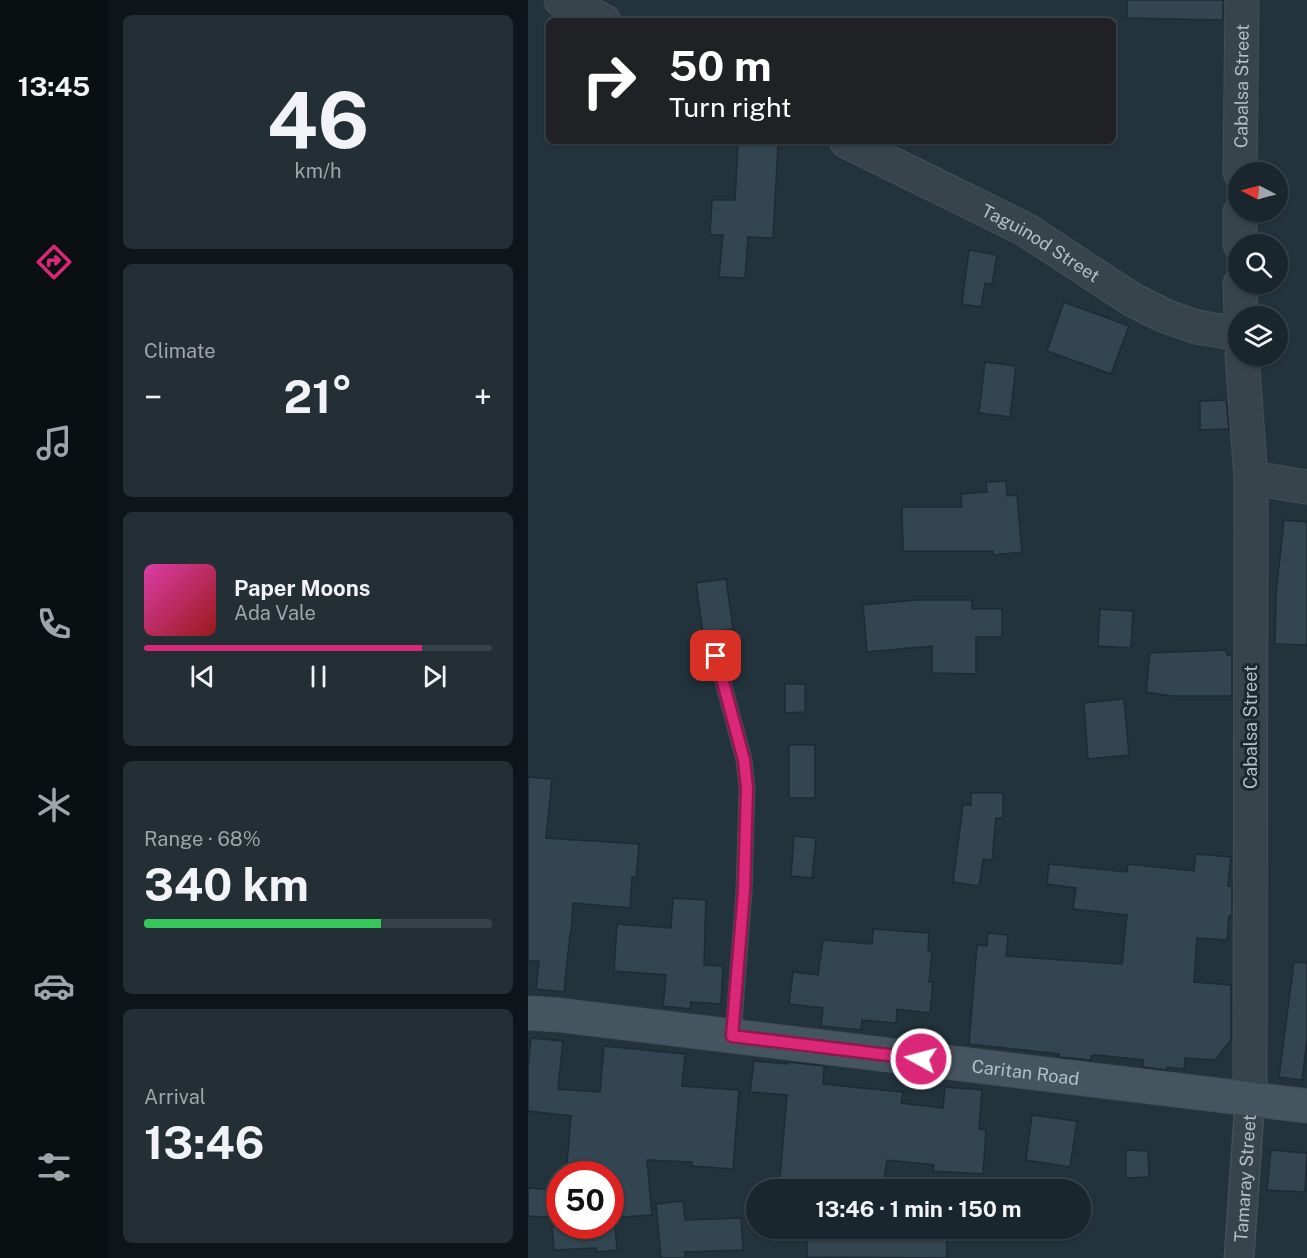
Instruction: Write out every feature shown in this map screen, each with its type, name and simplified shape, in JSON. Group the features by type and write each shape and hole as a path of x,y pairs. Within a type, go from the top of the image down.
{"main road":[{"name":"Caritan Road","path":"528,1013 560,1015 1307,1106"}],"street":[{"path":"561,0 598,18"},
{"name":"Cabalsa Street","path":"1240,162 1242,0"},
{"name":"Taguinod Street","path":"852,144 1026,230 1133,300 1165,316 1197,327 1228,332"},
{"name":"Cabalsa Street","path":"1243,366 1251,478 1250,1099"},
{"path":"1251,478 1307,487"},
{"name":"Tamaray Street","path":"1239,1258 1250,1099"}],"lane":[{"path":"716,656 744,760 747,788 744,891 732,1036"}],"building":[{"path":"1127,0 1223,0 1223,20 1127,18"},
{"path":"738,144 778,145 773,238 748,237 745,278 719,277 723,235 710,235 712,200 735,200"},
{"path":"969,250 997,255 992,284 985,283 981,307 962,304"},
{"path":"1064,302 1129,326 1111,374 1047,351"},
{"path":"985,362 1016,366 1010,417 979,413"},
{"path":"1226,400 1229,429 1200,430 1200,401"},
{"path":"1006,481 1007,496 1017,495 1022,552 993,555 993,551 903,551 902,507 962,507 961,494 987,492 986,482"},
{"path":"1284,520 1307,522 1307,645 1275,644 1276,594"},
{"path":"726,579 733,629 703,633 696,583"},
{"path":"915,600 972,600 972,609 1002,609 1002,637 976,637 976,674 932,673 932,646 867,652 863,605"},
{"path":"1100,609 1133,611 1131,648 1098,646"},
{"path":"1226,650 1227,655 1232,655 1232,696 1171,696 1146,692 1150,653"},
{"path":"785,684 805,684 805,712 785,713"},
{"path":"1124,699 1129,755 1088,759 1084,703"},
{"path":"789,745 815,745 815,798 789,798"},
{"path":"528,777 552,779 546,838 639,844 636,878 632,877 630,908 573,903 564,992 536,989 539,961 528,961"},
{"path":"971,793 1003,793 1003,818 996,818 992,860 983,859 979,886 953,882 963,805 971,805"},
{"path":"794,836 816,838 812,878 791,876"},
{"path":"1196,854 1231,857 1228,886 1232,886 1232,916 1229,916 1227,940 1197,938 1194,982 1231,985 1231,1040 1215,1060 1185,1058 1184,1069 1167,1067 1167,1070 1143,1067 1143,1060 1096,1055 1091,1056 1091,1060 969,1044 977,945 987,946 988,933 1008,935 1006,956 1122,964 1127,915 1073,909 1076,888 1047,884 1049,864 1127,872 1128,864 1194,871"},
{"path":"673,898 706,900 704,965 723,966 721,1004 691,1002 690,1009 663,1006 666,975 614,971 617,924 671,928"},
{"path":"873,929 929,933 928,951 932,952 929,982 933,982 930,1013 897,1009 896,1023 862,1020 861,1030 821,1026 823,1008 789,1004 793,972 818,975 823,940 872,944"},
{"path":"1294,962 1307,963 1307,1040 1302,1080 1279,1077"},
{"path":"531,1038 563,1041 558,1089 600,1092 604,1046 685,1054 682,1086 739,1090 733,1169 692,1166 692,1162 647,1160 652,1215 624,1217 624,1161 567,1161 571,1116 528,1111 528,1067"},
{"path":"754,1061 824,1066 823,1084 903,1092 901,1103 943,1108 945,1087 982,1090 979,1129 986,1130 983,1174 933,1171 934,1165 887,1160 884,1179 780,1179 787,1095 750,1092"},
{"path":"1032,1115 1077,1121 1070,1167 1026,1160"},
{"path":"1126,1150 1148,1151 1149,1177 1126,1178"},
{"path":"1271,1150 1307,1153 1305,1192 1267,1190"},
{"path":"528,1188 546,1189 546,1217 528,1216"},
{"path":"683,1201 685,1220 741,1218 743,1250 685,1252 685,1258 661,1258 656,1204"},
{"path":"553,1239 616,1239 617,1250 597,1252 596,1248 554,1250"},
{"path":"807,1239 946,1239 947,1258 807,1257"}],"route":[{"path":"716,656 744,760 747,788 744,891 732,1036 921,1059"}]}
